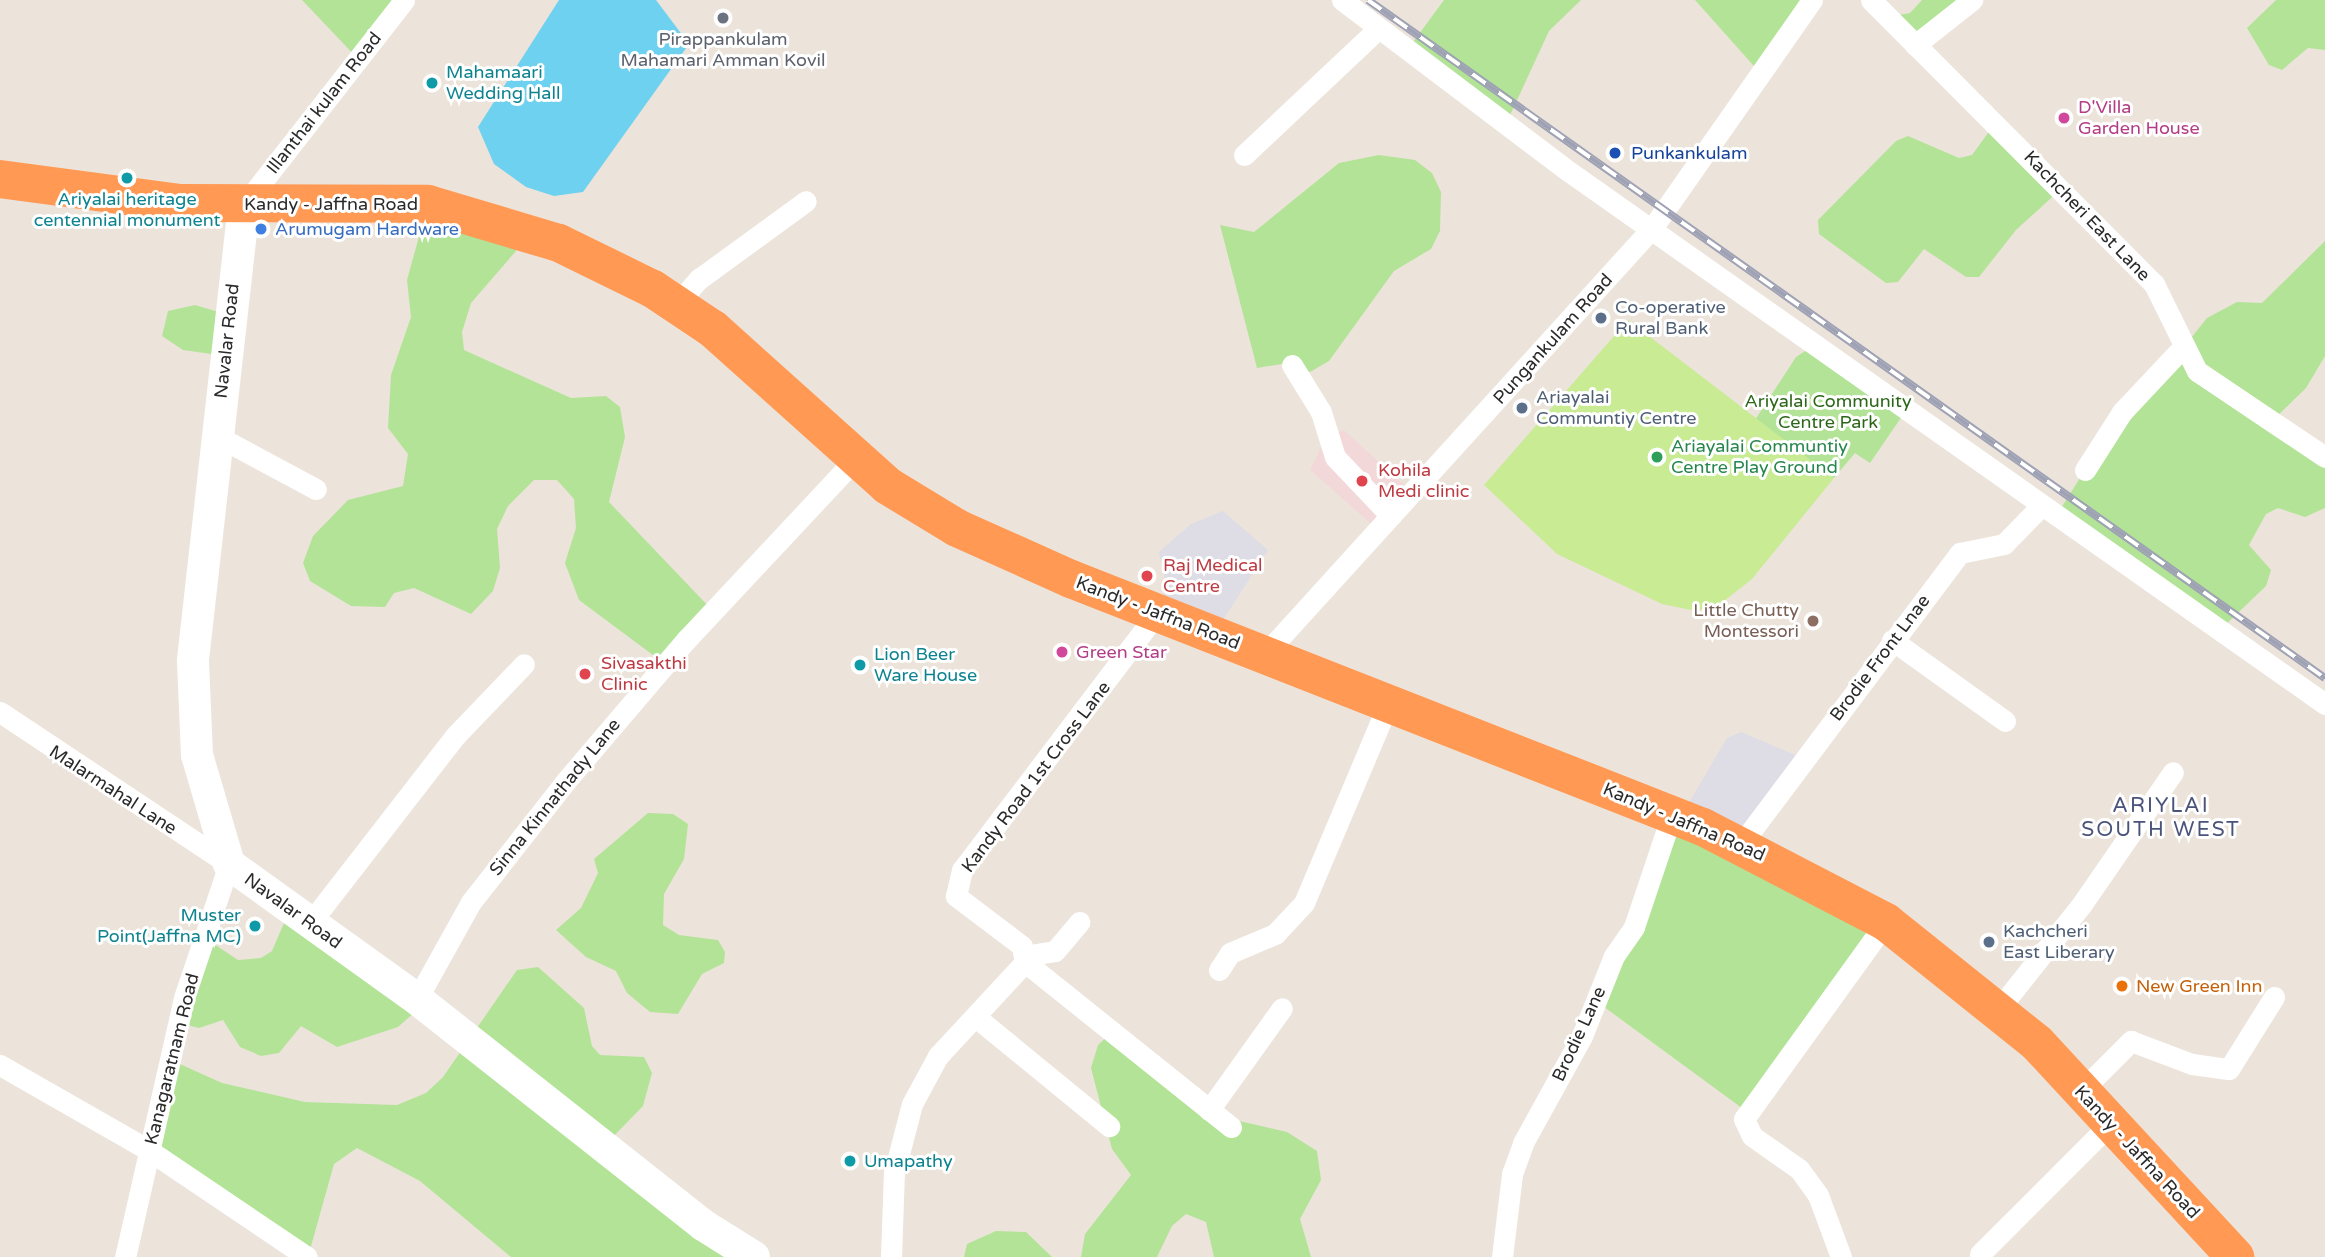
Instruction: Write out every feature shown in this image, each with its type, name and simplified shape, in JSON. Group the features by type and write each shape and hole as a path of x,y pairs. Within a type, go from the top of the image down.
{"highway":[{"name":"Kandy - Jaffna Road","path":"0,179 244,205 428,204 559,243 676,305 780,383 888,486 957,528 1157,613 1742,843 1886,922 1997,1011 2081,1091 2235,1257"}],"street":[{"name":"Illanthai kulam Road","path":"244,205 404,0"},
{"path":"1342,0 2041,506 2325,704"},
{"name":"Pungankulam Road","path":"1265,654 1653,227 1812,0"},
{"name":"Kachcheri East Lane","path":"1871,0 2154,284 2197,371 2325,457"},
{"path":"1915,45 1972,0"},
{"path":"1244,155 1379,28"},
{"path":"676,305 699,279 806,201"},
{"name":"Navalar Road","path":"244,205 193,661 197,755 229,864 417,999 703,1225 754,1257"},
{"path":"2085,470 2139,391 2183,347"},
{"path":"1292,365 1321,412 1335,457 1391,516"},
{"path":"217,436 316,489"},
{"name":"Sinna Kinnathady Lane","path":"417,999 471,902 565,782 686,640 857,457"},
{"name":"Brodie Front Lnae","path":"1742,843 1960,553 2004,544 2041,506"},
{"name":"Kandy Road 1st Cross Lane","path":"1024,959 1022,946 956,897 962,870 1157,613"},
{"path":"1892,640 2005,721"},
{"path":"310,923 456,735 524,664"},
{"path":"1219,970 1230,953 1275,934 1304,903 1389,702"},
{"name":"Malarmahal Lane","path":"0,712 229,864"},
{"path":"1997,1011 2082,904 2172,772"},
{"name":"Brodie Lane","path":"1502,1257 1513,1174 1523,1143 1582,1036 1614,956 1634,927 1672,814"},
{"name":"Kanagaratnam Road","path":"125,1257 184,998 229,864"},
{"path":"891,1257 894,1173 912,1104 938,1056 977,1018 1024,959 1055,951 1079,922"},
{"path":"1840,1257 1818,1195 1799,1169 1752,1136 1744,1119 1886,922"},
{"path":"1024,959 1231,1128"},
{"path":"2081,1091 2131,1041 2192,1064 2229,1069 2274,997"},
{"path":"1209,1110 1282,1008"},
{"path":"977,1018 1110,1126"},
{"path":"0,1065 150,1151 307,1257"},
{"path":"1980,1254 2111,1124"}],"shaded area":[{"name":"Kohila Medi clinic","path":"1344,430 1413,493 1378,530 1310,470 1326,437"},
{"path":"1223,511 1268,550 1214,634 1157,613 1166,584 1159,552 1191,524"},
{"path":"1741,732 1805,759 1742,843 1680,818 1727,738"}],"green space":[{"path":"302,0 404,0 358,59"},
{"path":"1444,0 1581,0 1549,31 1506,124 1408,49"},
{"path":"1695,0 1812,0 1761,74"},
{"path":"1922,0 1972,0 1915,45 1888,17 1910,13"},
{"path":"2276,0 2325,0 2325,50 2308,48 2282,70 2269,65 2247,28"},
{"path":"1996,122 2061,189 2016,230 1979,277 1966,277 1924,249 1898,282 1886,283 1819,234 1818,220 1896,141 1908,136 1959,158 1972,155"},
{"path":"1379,155 1415,160 1432,173 1441,192 1440,231 1431,249 1394,271 1329,361 1310,372 1282,364 1257,368 1220,225 1254,232 1339,163"},
{"path":"428,204 520,228 516,251 471,303 462,332 464,350 571,398 606,396 620,407 625,437 609,502 713,611 665,664 579,600 565,563 576,528 574,499 557,480 534,480 508,506 497,529 500,568 493,591 471,614 414,588 394,593 385,607 351,606 310,581 303,563 313,536 348,500 403,486 408,454 388,428 391,375 411,317 407,280"},
{"path":"2325,241 2325,356 2306,388 2272,421 2325,457 2325,508 2305,517 2278,508 2266,514 2249,545 2271,570 2266,586 2220,630 2056,516 2085,470 2207,318 2237,302 2262,303"},
{"path":"195,305 222,313 218,355 183,350 162,336 168,311"},
{"name":"Ariayalai Communtiy Centre Play Ground","path":"1628,320 1834,478 1752,579 1719,605 1696,611 1662,604 1557,554 1484,485"},
{"name":"Ariyalai Community Centre Park","path":"1816,344 1907,409 1870,463 1855,453 1834,478 1755,420 1796,357"},
{"path":"648,813 673,814 688,824 684,859 664,894 663,925 679,935 718,940 725,952 724,963 702,974 678,1014 650,1012 627,993 616,971 586,957 556,930 581,908 598,873 594,859"},
{"path":"1672,814 1886,922 1746,1111 1596,1001"},
{"path":"290,909 424,1004 398,1027 337,1047 301,1026 279,1053 261,1056 240,1047 223,1020 199,1028 179,1023 205,938 238,960 261,958 272,951"},
{"path":"538,967 584,1008 592,1046 600,1055 644,1057 652,1073 643,1106 606,1144 754,1257 511,1257 420,1181 357,1148 334,1164 308,1257 150,1151 171,1060 222,1083 305,1102 397,1105 426,1093 443,1077 517,970"},
{"path":"1116,1028 1235,1120 1287,1132 1317,1151 1321,1180 1300,1219 1311,1257 1214,1257 1206,1222 1186,1214 1172,1226 1157,1257 1081,1257 1085,1234 1131,1175 1112,1149 1091,1068 1098,1045"},
{"path":"996,1231 1026,1232 1052,1257 964,1257 967,1244"}],"water":[{"path":"559,0 656,0 689,44 583,192 554,196 526,187 494,164 478,127"}],"railway":[{"path":"1368,0 2325,678"}],"place":[{"name":"Pirappankulam Mahamari Amman Kovil","path":"723,18"},
{"name":"Mahamaari Wedding Hall","path":"432,83"},
{"name":"D'Villa Garden House","path":"2064,118"},
{"name":"Punkankulam","path":"1615,153"},
{"name":"Ariyalai heritage centennial monument","path":"127,178"},
{"name":"Arumugam Hardware","path":"261,229"},
{"name":"Co-operative Rural Bank","path":"1601,318"},
{"name":"Ariayalai Communtiy Centre","path":"1522,408"},
{"name":"Ariayalai Communtiy Centre Play Ground","path":"1657,457"},
{"name":"Kohila Medi clinic","path":"1362,481"},
{"name":"Raj Medical Centre","path":"1147,576"},
{"name":"Little Chutty Montessori","path":"1813,621"},
{"name":"Green Star","path":"1062,652"},
{"name":"Lion Beer Ware House","path":"860,665"},
{"name":"Sivasakthi Clinic","path":"585,674"},
{"name":"Muster Point(Jaffna MC)","path":"255,926"},
{"name":"Kachcheri East Liberary","path":"1989,942"},
{"name":"New Green Inn","path":"2122,986"},
{"name":"Umapathy","path":"850,1161"}],"district":[{"name":"ARIYLAI SOUTH WEST","path":"2161,818"}]}
